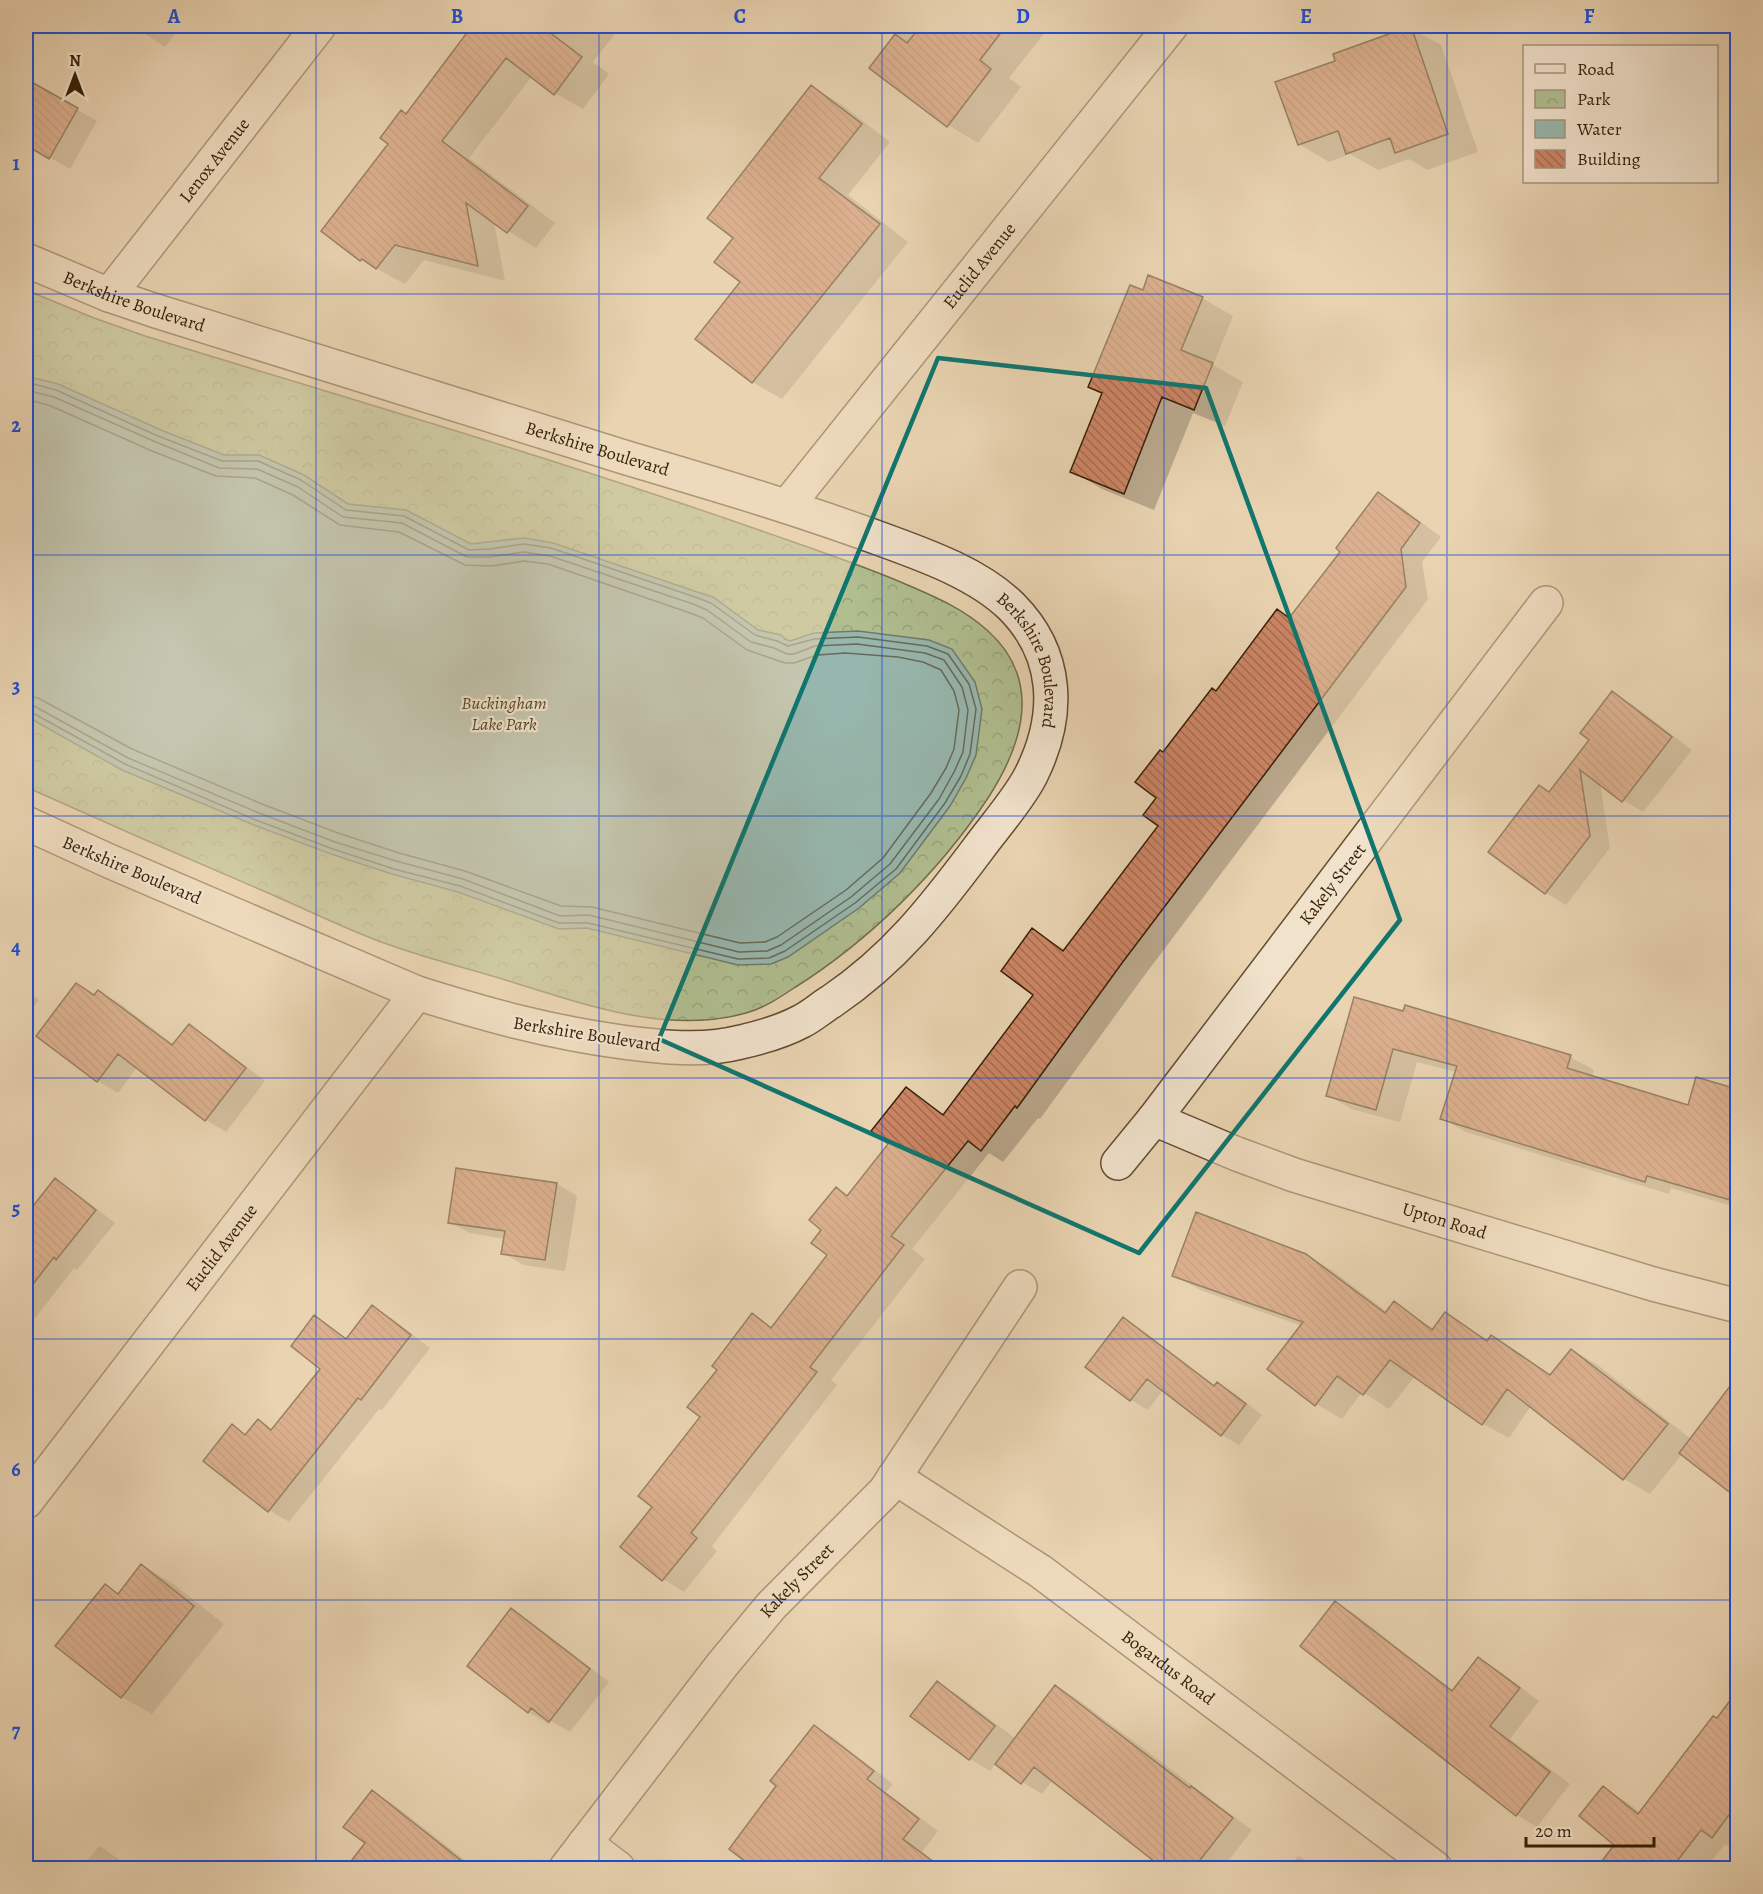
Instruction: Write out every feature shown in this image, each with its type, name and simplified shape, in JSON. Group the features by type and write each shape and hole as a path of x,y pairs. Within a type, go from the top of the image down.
{"street":[{"name":"Lenox Avenue","path":"109,295 319,26"},
{"name":"Euclid Avenue","path":"787,506 1171,26"},
{"name":"Berkshire Boulevard","path":"26,260 109,295 472,411 787,506 911,550 968,577 1006,602 1031,630 1045,657 1050,674 1051,710 1045,741 1030,778 914,931 848,990 802,1021 741,1042 720,1046 671,1047 601,1040 511,1022 417,993 26,823"},
{"name":"Kakely Street","path":"1118,1163 1154,1119 1546,603"},
{"name":"Euclid Avenue","path":"26,1502 417,993"},
{"name":"Upton Road","path":"1154,1119 1294,1175 1653,1284 1737,1306"},
{"name":"Kakely Street","path":"575,1856 722,1665 771,1606 875,1502 894,1478 1020,1287"},
{"name":"Bogardus Road","path":"894,1478 1040,1571 1435,1869"},
{"path":"575,1856 618,1869"}],"highlighted area":[{"path":"938,358 1206,388 1400,920 1139,1253 659,1039"}],"green space":[{"name":"Buckingham Lake Park","path":"26,290 145,336 453,430 683,504 867,569 947,603 988,631 1005,650 1016,671 1021,692 1022,713 1011,756 988,798 948,852 901,903 849,949 788,992 759,1008 717,1019 687,1021 657,1019 598,1008 393,946 348,929 26,787"}],"water":[{"name":"Buckingham Lake Park","path":"26,376 58,384 224,455 259,455 304,475 348,504 406,510 471,544 524,538 553,543 713,597 758,630 781,635 790,641 814,633 858,631 929,640 952,649 975,682 982,709 976,755 950,806 900,873 859,908 788,957 771,964 738,965 587,928 559,929 458,892 331,854 254,825 122,770 26,716"}],"building":[{"path":"464,26 541,26 582,57 554,95 506,58 442,141 528,206 507,233 466,203 478,266 395,245 376,269 362,259 360,261 321,231 388,144 380,138 401,110 406,114 469,30"},
{"path":"921,26 1006,26 980,60 991,69 947,127 869,68 895,34 907,43"},
{"path":"1411,26 1448,134 1395,153 1390,138 1346,154 1338,131 1298,145 1275,82 1335,61 1333,54"},
{"path":"26,79 78,108 49,159 26,145"},
{"path":"811,85 862,124 819,178 880,224 752,383 695,339 740,282 714,262 733,238 707,218"},
{"path":"1148,275 1203,297 1181,350 1213,363 1194,410 1162,397 1124,494 1070,472 1102,393 1088,387 1130,285 1143,290"},
{"path":"1378,492 1420,523 1401,549 1406,587 1122,963 1017,1108 1015,1106 981,1151 968,1141 891,1236 904,1245 810,1367 817,1372 691,1533 697,1538 662,1581 620,1547 652,1507 638,1496 700,1417 687,1407 717,1370 712,1366 752,1313 771,1328 827,1255 811,1243 821,1230 809,1220 836,1187 847,1196 888,1144 871,1131 906,1087 943,1115 1033,995 1001,971 1032,928 1063,951 1158,826 1143,815 1156,798 1135,782 1160,750 1163,752 1212,688 1216,691 1277,609 1289,618 1340,552 1336,548"},
{"path":"1612,691 1672,737 1622,802 1580,770 1590,836 1545,894 1488,852 1539,785 1549,792 1589,740 1580,733"},
{"path":"76,983 94,995 98,990 172,1045 189,1024 246,1068 205,1121 118,1054 97,1082 36,1036"},
{"path":"1354,997 1403,1011 1405,1005 1571,1055 1567,1068 1688,1105 1696,1077 1737,1089 1737,1202 1647,1176 1645,1182 1440,1119 1457,1066 1393,1049 1376,1110 1326,1096"},
{"path":"456,1168 557,1183 545,1260 501,1254 505,1231 448,1223"},
{"path":"55,1178 96,1210 56,1260 54,1257 26,1293 26,1215"},
{"path":"1196,1212 1306,1254 1385,1313 1394,1301 1432,1330 1445,1312 1487,1341 1491,1335 1550,1375 1571,1349 1668,1424 1623,1480 1507,1389 1482,1425 1390,1360 1363,1395 1337,1376 1315,1406 1267,1369 1303,1322 1172,1276"},
{"path":"372,1305 411,1335 361,1400 358,1398 268,1512 203,1461 232,1424 245,1435 258,1419 271,1430 320,1369 291,1346 314,1315 346,1339"},
{"path":"1123,1317 1214,1386 1217,1382 1246,1404 1221,1436 1147,1379 1130,1401 1085,1367"},
{"path":"1737,1377 1737,1498 1679,1453"},
{"path":"141,1564 194,1606 121,1698 55,1646 105,1584 118,1594"},
{"path":"1335,1601 1452,1691 1478,1657 1520,1688 1490,1726 1550,1772 1516,1816 1300,1646"},
{"path":"511,1608 590,1669 549,1722 531,1708 528,1713 467,1666"},
{"path":"937,1681 995,1726 969,1760 910,1716"},
{"path":"1055,1685 1233,1818 1193,1869 1164,1869 1034,1767 1021,1784 995,1764"},
{"path":"1737,1691 1737,1804 1712,1838 1701,1830 1671,1869 1596,1869 1614,1845 1579,1816 1603,1786 1638,1814 1713,1716 1717,1718"},
{"path":"814,1725 874,1771 867,1779 919,1819 903,1839 943,1869 755,1869 729,1849 776,1786 770,1781"},
{"path":"372,1790 472,1869 345,1869 365,1843 343,1827"}]}
